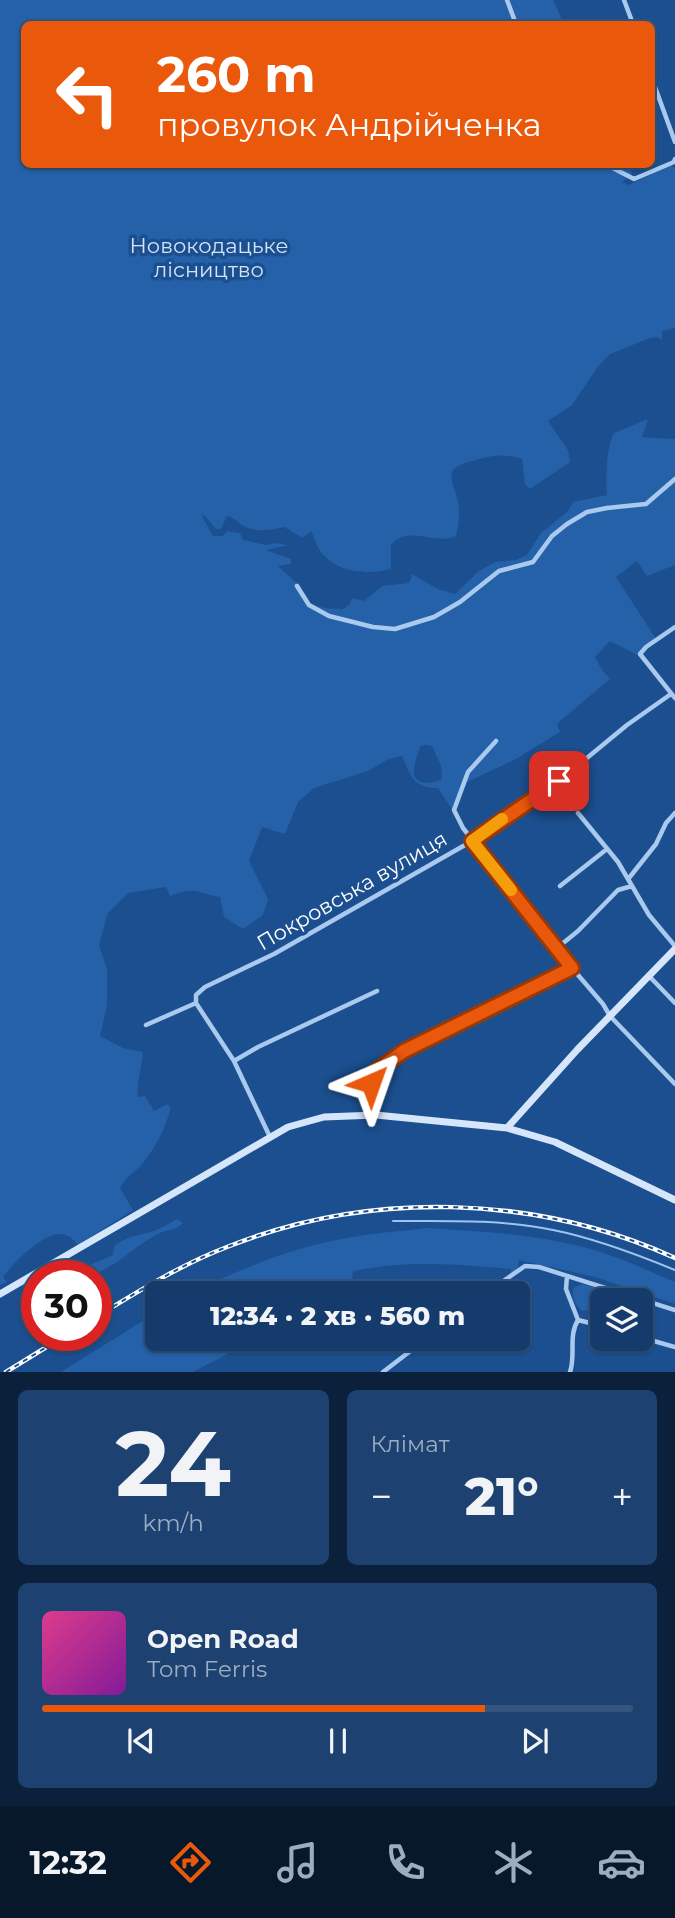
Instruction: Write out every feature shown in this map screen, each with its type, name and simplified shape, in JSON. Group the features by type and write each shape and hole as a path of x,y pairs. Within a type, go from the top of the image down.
{"street":[{"path":"507,0 515,21"},
{"path":"624,0 632,21"},
{"path":"655,87 675,142"},
{"path":"613,168 634,179 674,162 675,159"},
{"path":"297,586 309,605 329,616 373,627 395,629 410,625 434,617 460,602 499,570 533,562 552,536 567,524 587,513 646,504 675,479"},
{"name":"Покровська вулиця","path":"146,1025 196,1003 195,995 205,987 267,958 472,841 559,781 626,725 673,696 640,654 675,627"},
{"path":"496,741 468,772 454,810 472,841 610,1016 675,1084"},
{"path":"507,1128 675,947 649,915 629,878 578,813"},
{"path":"629,878 656,844 666,823 675,813"},
{"path":"561,886 607,849"},
{"path":"556,948 578,931 618,890 632,886"},
{"path":"376,1115 371,1083 376,1071 404,1051 572,968"},
{"path":"648,976 675,1003"},
{"path":"234,1061 377,991"},
{"path":"196,1003 234,1061 270,1137"},
{"path":"0,1294 288,1127 315,1119 376,1115 507,1128 555,1142 675,1200"},
{"path":"503,1281 525,1266 539,1267 675,1310"},
{"path":"567,1275 566,1289 578,1320"},
{"path":"578,1320 590,1323"},
{"path":"570,1372 573,1362 573,1327 578,1320"},
{"path":"653,1340 675,1347"},
{"path":"383,1372 410,1351"}],"green space":[{"name":"Новокодацьке лісництво","path":"0,0 553,0 563,21 21,21 21,168 629,168 632,174 622,182 629,185 671,165 675,168 675,328 662,331 662,340 657,337 650,338 610,354 572,405 548,421 568,450 570,462 530,489 525,484 522,459 495,456 458,466 452,473 459,511 456,536 439,539 405,536 398,539 391,545 391,569 381,571 362,572 335,564 320,551 311,531 303,538 284,527 257,530 247,528 227,516 221,529 216,529 202,516 213,536 223,536 227,531 240,533 243,540 266,545 289,545 266,550 291,559 291,564 278,566 299,583 305,598 315,605 343,609 350,604 352,598 364,601 382,586 409,583 412,574 438,589 455,594 479,571 495,562 516,560 527,555 541,533 568,511 573,502 607,495 607,463 614,433 648,419 642,437 675,439 675,565 647,576 637,561 616,577 656,639 644,646 637,655 610,641 595,657 610,679 557,724 560,732 516,759 465,783 453,811 438,788 423,786 414,780 402,756 389,759 368,771 314,788 298,802 285,834 262,827 249,861 268,899 263,915 243,929 224,917 220,897 196,891 170,896 166,887 128,893 108,913 99,945 107,969 107,1005 100,1036 123,1048 143,1052 138,1097 145,1096 154,1111 167,1104 171,1107 152,1150 120,1188 133,1210 78,1245 63,1234 45,1238 13,1265 3,1277 7,1282 0,1285","holes":["421,746 432,746 441,766 442,779 423,782 414,776"]},
{"path":"177,1219 183,1223 161,1232 112,1265 112,1260 101,1260 113,1255 114,1246 118,1243"},
{"path":"427,1228 546,1239 622,1260 675,1282 675,1304 653,1297 653,1288 628,1288 595,1277 519,1260 517,1270 511,1273 511,1269 470,1266 393,1265 353,1271 352,1281 217,1281 287,1253 357,1236"},
{"path":"582,1284 596,1288 590,1288 590,1310 582,1311 574,1301 573,1288"},
{"path":"145,1320 145,1351 233,1351 193,1372 61,1372 95,1351 112,1351 112,1340"}],"waterway":[{"path":"393,1221 473,1221 533,1226 599,1242 675,1270"}],"railway":[{"path":"112,1307 176,1270 210,1254 281,1228 337,1216 394,1209 452,1207 509,1211 566,1221 621,1237 675,1258"},
{"path":"6,1372 40,1351"}],"slow traffic":[{"path":"502,819 472,841 511,890"}],"route":[{"path":"371,1083 376,1071 404,1051 572,968 472,841 559,781"}]}
